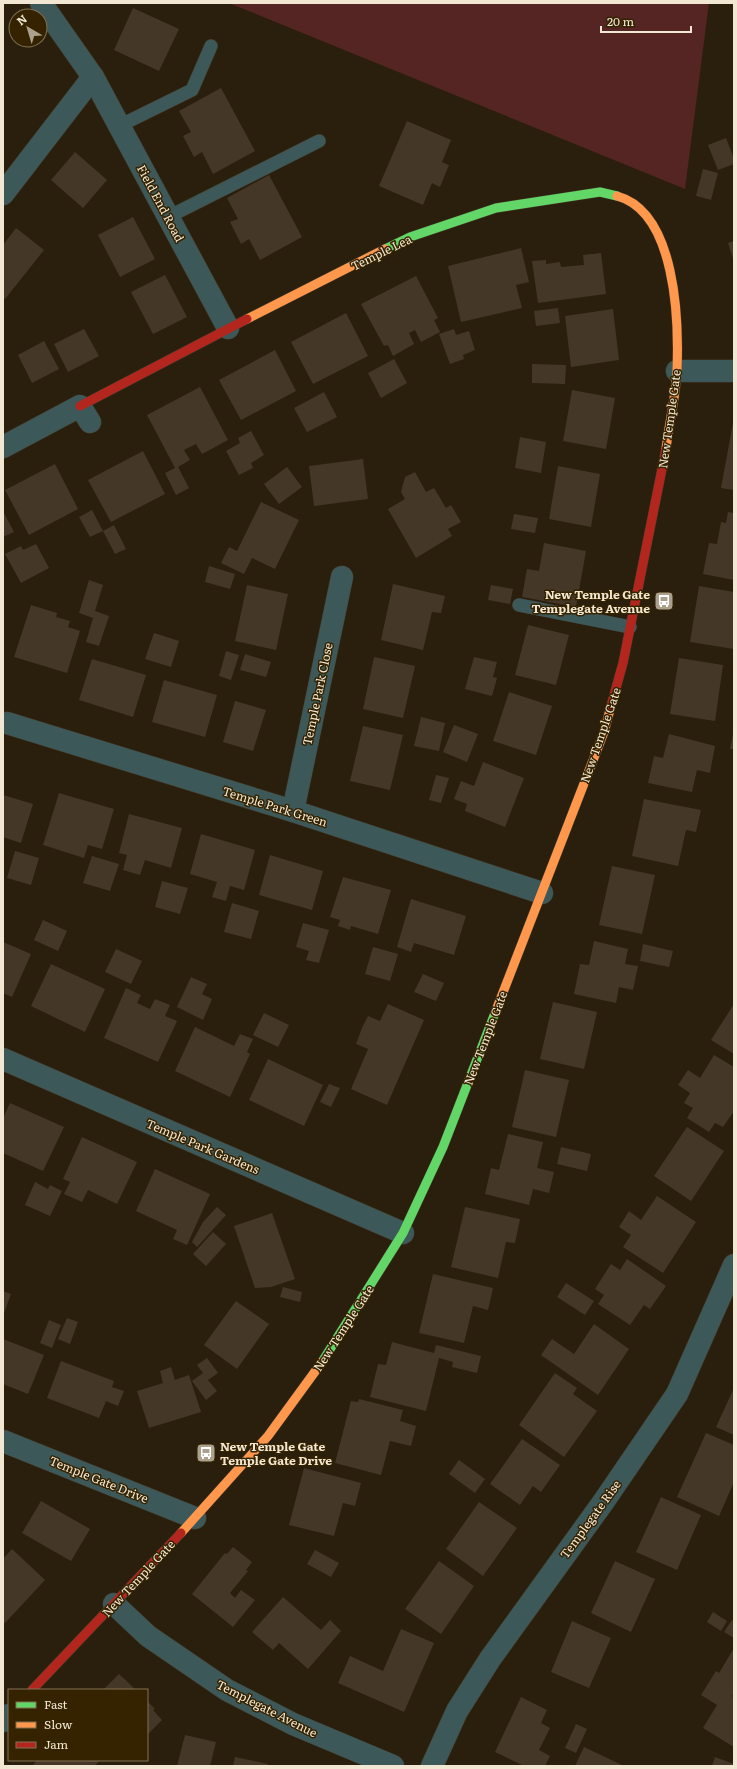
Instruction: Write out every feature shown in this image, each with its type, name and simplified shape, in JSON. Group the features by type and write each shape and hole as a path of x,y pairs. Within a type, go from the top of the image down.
{"street":[{"name":"Field End Road","path":"41,3 93,77 228,328"},
{"path":"3,194 93,77"},
{"name":"Temple Lea","path":"3,447 85,414 228,328 410,237 496,208 600,192 623,198 643,211 657,230 669,267"},
{"name":"New Temple Gate","path":"33,1689 194,1518 268,1436 328,1354 402,1233 443,1147 604,732 623,663 664,459 677,371 677,321 669,267"},
{"path":"677,371 734,371"},
{"name":"Temple Park Close","path":"293,811 342,578"},
{"name":"Temple Park Green","path":"7,723 293,811 542,893"},
{"name":"Temple Park Gardens","path":"3,1059 402,1233"},
{"name":"Templegate Rise","path":"432,1766 457,1711 490,1659 604,1501 677,1394 734,1265"},
{"name":"Temple Gate Drive","path":"3,1441 194,1518"},
{"name":"Templegate Avenue","path":"114,1604 148,1636 227,1690 293,1724 393,1766"}],"lane":[{"path":"119,126 192,90 211,46"},
{"path":"168,217 319,141"},
{"path":"519,605 630,627"}],"shaded area":[{"path":"229,3 709,3 685,189"}],"building":[{"path":"133,8 179,29 159,71 114,50"},
{"path":"221,88 255,151 213,174 202,152 194,157 183,136 191,132 179,111"},
{"path":"407,121 451,140 442,162 449,165 440,187 432,183 423,205 379,186"},
{"path":"726,138 734,159 734,164 718,170 708,145"},
{"path":"75,152 107,180 83,208 51,180"},
{"path":"703,169 718,173 711,200 696,196"},
{"path":"269,175 302,237 260,260 249,239 241,244 230,222 238,219 227,198"},
{"path":"133,217 155,259 120,277 98,235"},
{"path":"16,228 44,250 5,299 3,297 3,245"},
{"path":"734,241 734,262 728,243"},
{"path":"521,248 529,282 516,285 522,308 461,322 448,266"},
{"path":"601,253 606,294 538,303 532,261 546,260 546,264 560,262 561,267 584,265 583,255"},
{"path":"165,275 187,317 153,334 131,292"},
{"path":"416,276 438,318 434,320 440,332 421,342 415,330 409,333 414,344 393,356 388,345 384,346 361,304"},
{"path":"558,308 560,323 536,326 534,311"},
{"path":"613,309 619,360 571,367 565,316"},
{"path":"346,313 368,356 313,384 291,342"},
{"path":"84,329 99,356 68,372 54,344"},
{"path":"454,329 456,335 469,331 475,350 463,355 464,359 450,364 439,334"},
{"path":"44,341 59,369 32,383 18,355"},
{"path":"275,350 296,391 241,420 219,380"},
{"path":"394,359 407,383 381,398 368,373"},
{"path":"532,364 566,365 565,384 532,383"},
{"path":"200,387 228,440 202,454 196,444 184,450 190,460 178,467 189,488 176,495 165,473 175,468 147,415"},
{"path":"572,390 615,398 606,449 563,441"},
{"path":"324,392 337,417 307,432 294,408"},
{"path":"734,423 734,490 721,488"},
{"path":"251,431 264,455 251,463 253,468 239,475 226,451 240,443 238,438"},
{"path":"520,437 546,442 541,473 515,468"},
{"path":"143,451 165,494 111,522 88,480"},
{"path":"363,459 368,499 314,506 309,466"},
{"path":"55,464 78,509 29,535 5,490"},
{"path":"558,466 600,474 591,527 549,519"},
{"path":"287,467 302,487 279,504 264,484"},
{"path":"415,472 426,492 434,488 446,508 451,505 461,522 448,529 452,536 416,558 388,509 405,499 401,492 405,477"},
{"path":"261,502 299,520 275,569 252,558 244,574 221,563 229,547 237,551"},
{"path":"92,510 103,531 90,537 79,517"},
{"path":"3,511 14,532 3,537"},
{"path":"728,512 734,513 734,580 703,574 709,543 717,544 721,522 726,523"},
{"path":"514,514 538,518 535,533 511,529"},
{"path":"114,525 126,549 115,554 103,531"},
{"path":"544,543 586,551 576,607 522,597 527,569 539,571"},
{"path":"36,544 49,568 21,583 5,554 21,546 23,550"},
{"path":"209,566 235,574 230,589 205,582"},
{"path":"89,580 103,585 95,611 109,616 99,646 86,642 93,618 79,613"},
{"path":"393,584 445,596 441,613 432,612 423,650 381,640"},
{"path":"247,585 288,594 276,650 235,641"},
{"path":"491,585 513,589 510,604 488,600"},
{"path":"699,586 734,592 734,649 690,642"},
{"path":"31,605 57,613 56,617 70,621 68,627 80,631 67,673 14,657"},
{"path":"528,625 569,635 556,685 515,675"},
{"path":"154,633 179,641 171,667 145,659"},
{"path":"226,651 239,655 231,680 219,676"},
{"path":"245,654 271,662 266,677 240,670"},
{"path":"374,657 415,666 403,718 363,709"},
{"path":"474,657 497,662 493,677 497,678 492,696 465,689"},
{"path":"679,658 723,665 715,721 670,714"},
{"path":"92,659 146,675 133,717 79,700"},
{"path":"164,680 217,695 205,737 152,722"},
{"path":"509,692 552,706 536,755 493,741"},
{"path":"235,701 266,710 253,751 223,742"},
{"path":"421,717 445,723 439,751 414,746"},
{"path":"454,725 478,734 467,762 443,752"},
{"path":"363,726 403,735 390,790 350,781"},
{"path":"669,734 715,746 710,773 697,770 692,792 648,783 654,756 663,758"},
{"path":"733,734 734,749 730,749"},
{"path":"483,762 524,778 505,827 465,811 467,804 454,799 461,781 474,786"},
{"path":"436,775 449,778 441,803 429,800"},
{"path":"59,793 114,809 102,849 88,845 84,858 43,845"},
{"path":"3,795 33,804 21,843 3,837"},
{"path":"644,799 701,810 696,832 686,830 678,866 632,856"},
{"path":"129,814 182,828 171,868 145,860 140,875 123,870 127,855 119,853"},
{"path":"201,834 255,850 244,890 230,886 226,901 212,897 217,882 190,874"},
{"path":"15,851 39,858 31,885 7,878"},
{"path":"270,855 323,871 312,910 259,895"},
{"path":"92,856 119,864 110,891 83,883"},
{"path":"612,866 655,875 642,934 599,925"},
{"path":"343,877 391,890 378,934 351,926 350,930 338,926 340,920 330,917"},
{"path":"162,881 188,888 180,914 155,907"},
{"path":"411,899 466,916 454,955 414,943 411,952 397,947"},
{"path":"232,903 259,911 251,939 224,932"},
{"path":"43,920 67,931 58,951 34,940"},
{"path":"303,923 329,930 319,963 306,960 309,951 296,947"},
{"path":"594,941 628,949 625,964 638,966 633,990 619,987 616,1003 574,994 580,964 589,965"},
{"path":"3,942 31,954 12,997 3,993"},
{"path":"643,944 673,951 669,967 640,961"},
{"path":"373,947 398,954 390,981 365,974"},
{"path":"116,949 142,961 131,984 105,972"},
{"path":"51,964 105,989 85,1032 31,1006"},
{"path":"423,974 444,983 436,1001 414,992"},
{"path":"191,977 207,984 202,994 212,999 203,1020 177,1007"},
{"path":"126,988 141,995 137,1003 150,1009 155,999 170,1005 165,1016 177,1021 158,1062 104,1038"},
{"path":"553,1002 597,1012 584,1069 540,1059"},
{"path":"388,1004 424,1020 387,1105 351,1089 368,1049 356,1044 362,1028 368,1016 380,1021"},
{"path":"734,1004 734,1054 711,1040"},
{"path":"264,1013 289,1025 278,1047 253,1035"},
{"path":"195,1027 234,1046 240,1034 253,1039 247,1052 250,1054 230,1097 175,1071"},
{"path":"714,1055 734,1067 734,1111 723,1127 715,1123 709,1132 687,1118 693,1108 684,1103 690,1093 678,1085 688,1070 700,1078"},
{"path":"268,1059 323,1085 304,1126 249,1100"},
{"path":"525,1070 569,1080 556,1137 512,1127"},
{"path":"329,1084 340,1088 331,1107 320,1102"},
{"path":"10,1103 64,1127 43,1171 3,1153 3,1118"},
{"path":"687,1127 724,1151 691,1201 654,1176"},
{"path":"508,1134 543,1142 537,1168 554,1172 549,1193 533,1189 529,1205 485,1194 491,1168 499,1170"},
{"path":"82,1137 137,1162 117,1204 88,1190 82,1202 64,1194 70,1182 63,1179"},
{"path":"561,1147 591,1154 587,1171 557,1164"},
{"path":"155,1169 210,1194 187,1245 173,1239 177,1230 136,1211"},
{"path":"35,1182 48,1189 50,1185 62,1191 50,1216 25,1205"},
{"path":"657,1196 696,1222 663,1273 623,1247 631,1235 619,1227 629,1211 641,1220"},
{"path":"217,1207 226,1215 197,1247 192,1242 203,1222"},
{"path":"465,1207 520,1219 515,1243 506,1242 498,1278 451,1267"},
{"path":"272,1213 295,1279 271,1287 255,1288 234,1226"},
{"path":"213,1232 226,1244 206,1266 193,1254"},
{"path":"627,1259 666,1286 650,1309 644,1305 630,1325 598,1304 604,1295 595,1289 611,1264 620,1270"},
{"path":"433,1274 493,1288 488,1310 473,1306 464,1343 419,1333"},
{"path":"566,1283 594,1301 585,1315 557,1297"},
{"path":"283,1287 302,1292 300,1302 280,1297"},
{"path":"3,1291 11,1294 3,1316"},
{"path":"236,1301 269,1324 237,1369 204,1345"},
{"path":"67,1318 78,1322 70,1344 58,1339"},
{"path":"49,1320 61,1325 52,1348 40,1343"},
{"path":"594,1324 629,1349 598,1395 541,1355 552,1339 574,1354"},
{"path":"3,1339 44,1355 28,1394 3,1384"},
{"path":"392,1342 434,1353 436,1345 481,1356 477,1373 452,1367 453,1362 439,1358 426,1411 370,1397 378,1364 386,1365"},
{"path":"207,1358 218,1373 208,1380 217,1391 206,1400 192,1381 203,1373 197,1365"},
{"path":"61,1361 114,1381 112,1387 124,1391 118,1406 106,1401 99,1418 47,1398"},
{"path":"171,1367 175,1380 189,1375 201,1412 149,1428 137,1391 163,1383 160,1371"},
{"path":"555,1373 577,1388 573,1394 597,1411 564,1457 519,1425"},
{"path":"734,1388 734,1435 716,1427"},
{"path":"359,1399 403,1410 400,1421 416,1426 411,1446 390,1441 381,1475 335,1463 351,1401 358,1402"},
{"path":"706,1433 734,1445 734,1482 719,1516 677,1497"},
{"path":"522,1439 560,1465 541,1492 533,1486 520,1505 490,1484"},
{"path":"459,1460 485,1479 475,1493 449,1474"},
{"path":"304,1468 361,1483 355,1506 343,1503 334,1536 289,1525"},
{"path":"661,1497 701,1515 677,1570 636,1552"},
{"path":"41,1501 90,1529 71,1561 22,1533"},
{"path":"479,1502 517,1528 483,1576 446,1549"},
{"path":"233,1547 252,1562 246,1570 248,1571 230,1593 235,1598 241,1590 255,1600 233,1627 192,1594 225,1553 227,1554"},
{"path":"12,1549 45,1580 5,1623 3,1621 3,1559"},
{"path":"315,1550 339,1563 331,1577 307,1564"},
{"path":"439,1561 474,1586 441,1634 405,1609"},
{"path":"615,1561 655,1579 631,1632 591,1613"},
{"path":"283,1597 321,1630 330,1620 341,1631 308,1669 279,1643 273,1650 252,1632"},
{"path":"713,1612 727,1621 721,1631 707,1622"},
{"path":"732,1620 734,1621 734,1638 724,1632"},
{"path":"572,1621 611,1638 589,1688 551,1672"},
{"path":"401,1629 434,1643 404,1712 338,1683 350,1656 383,1671"},
{"path":"734,1648 734,1693 732,1696 734,1698 734,1747 703,1728 717,1705 701,1695 716,1671 719,1673"},
{"path":"119,1674 135,1689 104,1689"},
{"path":"521,1697 547,1710 541,1723 550,1728 539,1750 550,1756 545,1766 524,1766 495,1752"},
{"path":"148,1702 155,1709 153,1710 162,1720 148,1734"},
{"path":"576,1724 587,1729 576,1753 565,1748"},
{"path":"185,1735 216,1742 210,1766 177,1766"},
{"path":"584,1747 624,1766 575,1766"},
{"path":"235,1757 268,1764 267,1766 233,1766"},
{"path":"715,1757 734,1764 734,1766 712,1766"},
{"path":"36,1761 99,1761 95,1766 33,1765"}],"traffic: fast":[{"path":"385,249 410,237 496,208 600,192 617,196"},
{"path":"322,1362 403,1233 443,1147 495,1013"}],"traffic: slow":[{"path":"617,196 637,206 652,223 662,245 670,270 677,324 677,370 666,449"},
{"path":"247,319 385,249"},
{"path":"495,1013 604,732 611,706"},
{"path":"181,1533 268,1436 322,1362"}],"traffic: jam":[{"path":"80,406 247,319"},
{"path":"611,706 623,663 666,449"},
{"path":"33,1689 181,1533"}],"place":[{"name":"New Temple Gate Templegate Avenue","path":"664,601"},
{"name":"New Temple Gate Temple Gate Drive","path":"206,1453"}]}
